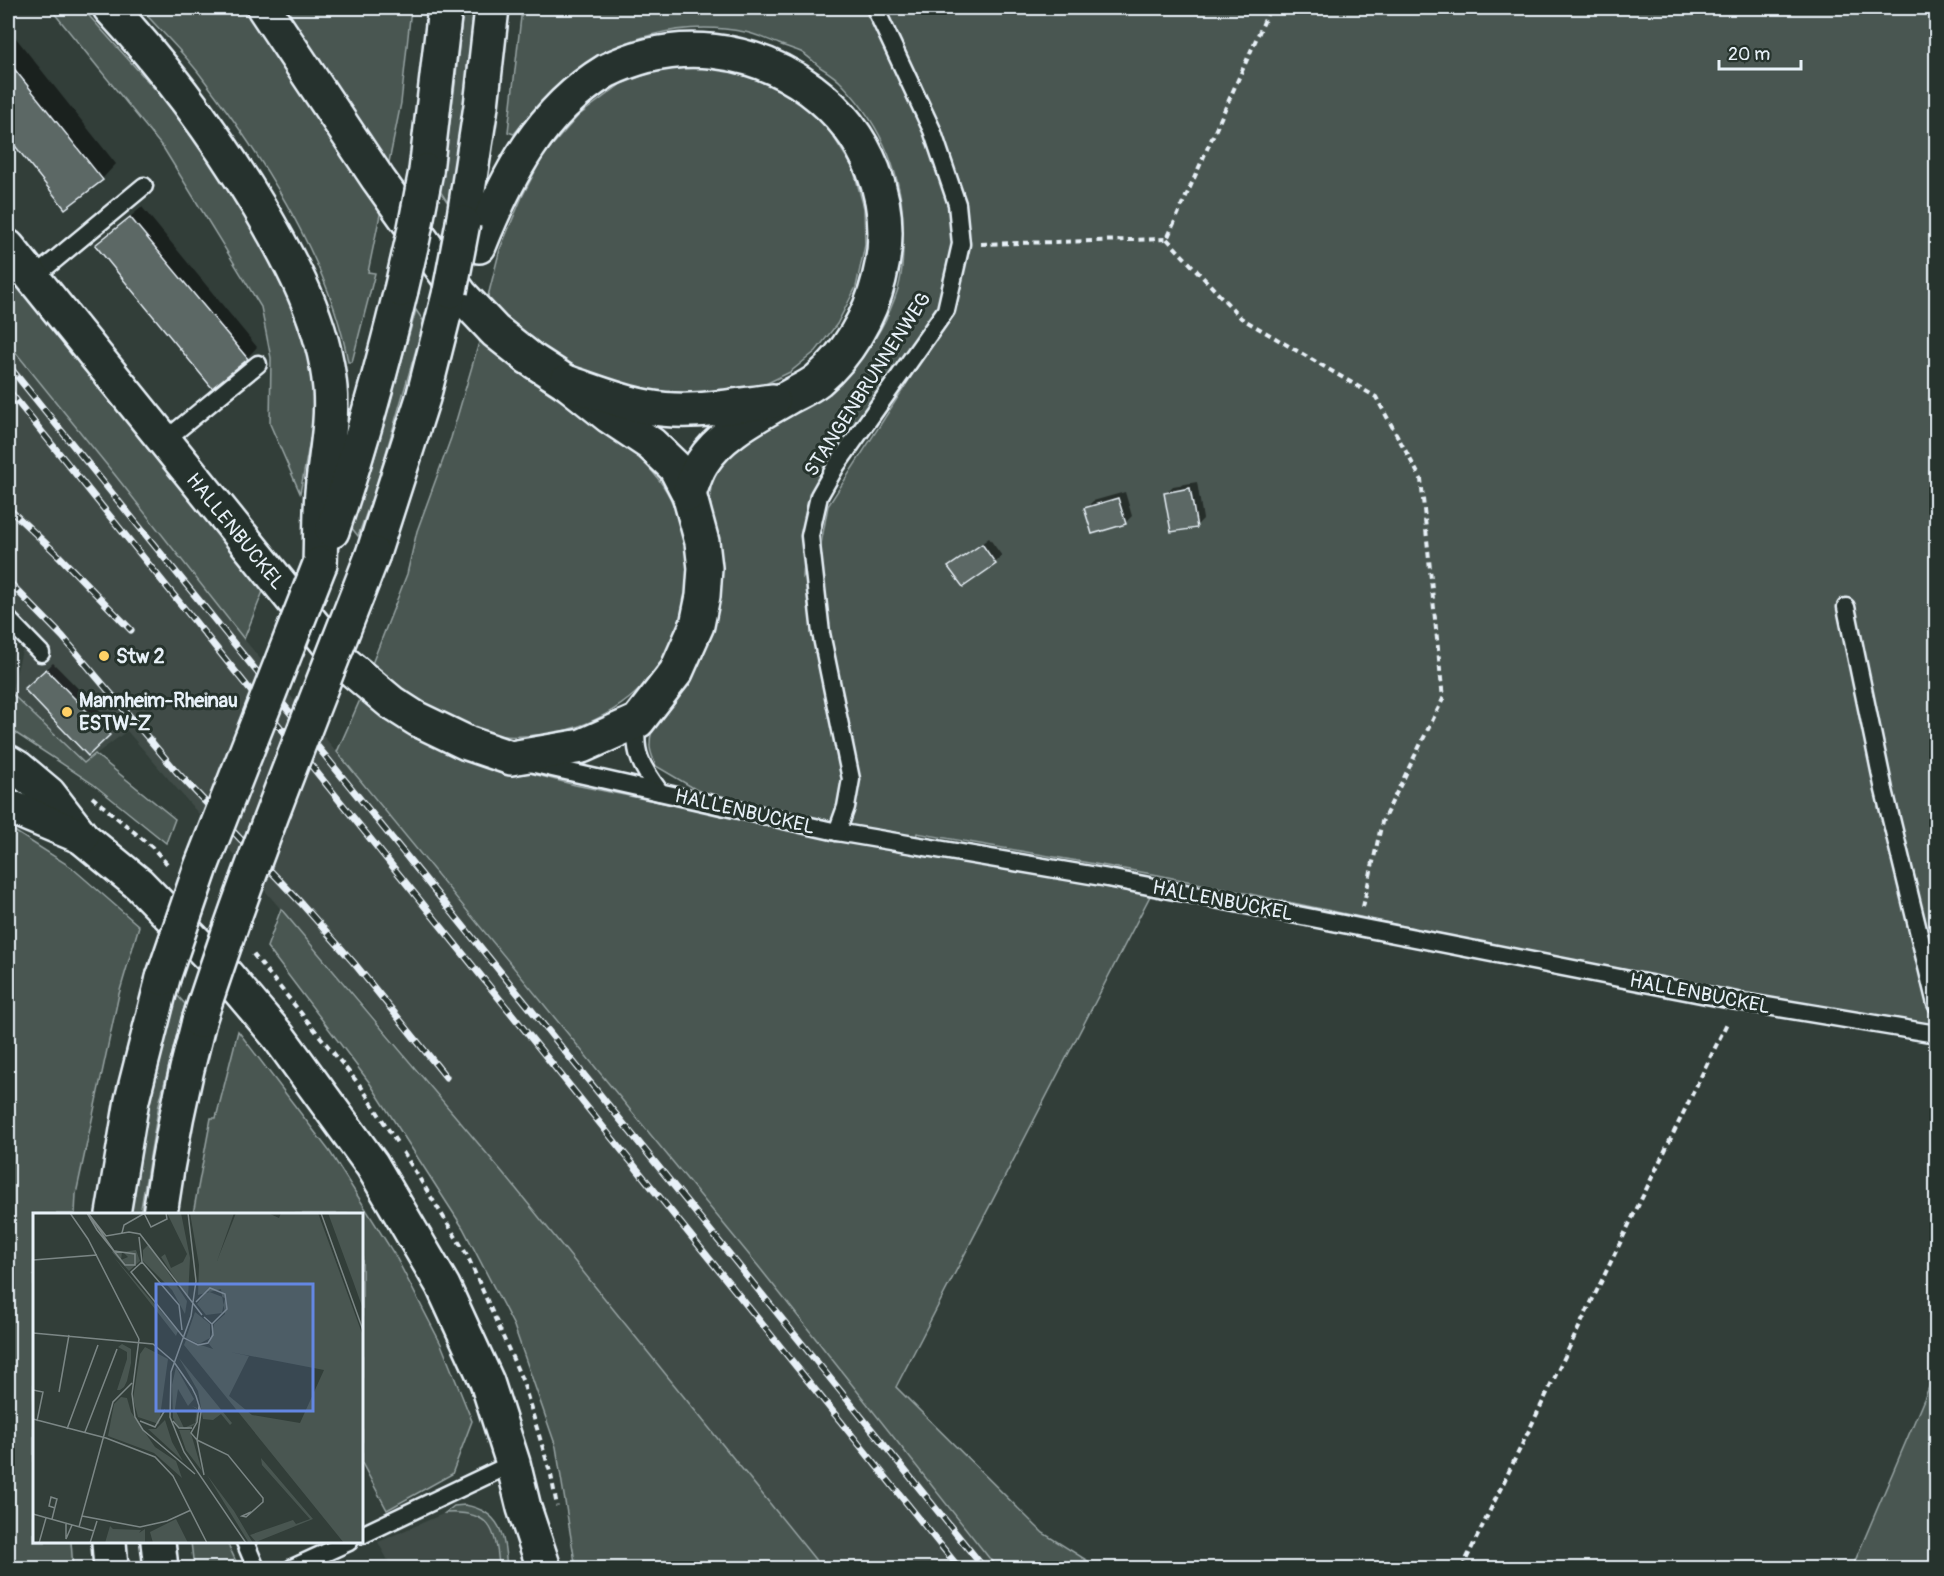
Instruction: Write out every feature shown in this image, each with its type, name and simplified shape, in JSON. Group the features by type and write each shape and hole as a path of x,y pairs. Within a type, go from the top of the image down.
{"main road":[{"path":"110,8 144,44 197,111 284,250 304,292 318,330 330,387 331,418 330,501 320,564 201,867 164,978 132,1100 113,1213"},
{"path":"264,8 378,179 461,295 495,331 609,416 651,444 675,467 688,494 702,542 705,568 703,596 697,625 676,672 638,721"},
{"path":"330,501 384,360 401,290 426,171 445,8"},
{"path":"471,234 481,106 492,8"},
{"path":"160,1213 166,1167 179,1100 199,1021 229,927 373,554 423,398 450,291 471,234 515,165 561,106 607,71 627,61 662,50 696,46 730,49 769,60 797,75 827,97 847,120 870,157 884,213 885,245 880,278 871,306 840,358 816,381 739,428 715,446 699,468 688,494"},
{"name":"HALLENBUCKEL","path":"8,247 343,662 392,703 417,719 466,743 511,758 582,746 638,721"},
{"path":"566,382 646,407 670,410 718,409 784,400"},
{"path":"8,762 49,794 83,838 139,884 218,965 278,1036 372,1165 443,1286 487,1382 544,1569"},
{"path":"8,806 83,838"},
{"path":"522,1569 524,1508"}],"lane":[{"name":"STANGENBRUNNENWEG","path":"837,832 846,807 851,779 821,633 810,536 819,496 945,310 961,244 957,204 932,130 875,8"},
{"path":"33,278 144,186"},
{"path":"164,441 258,364"},
{"path":"1846,607 1884,790 1936,1004"},
{"path":"8,619 41,653"},
{"path":"638,721 635,737 638,756 647,775 660,792"},
{"name":"HALLENBUCKEL","path":"511,758 837,832 1108,878 1737,1002 1936,1034"},
{"path":"363,1535 513,1463"},
{"path":"245,1543 256,1569"},
{"path":"292,1569 347,1543"}],"path":[{"path":"1167,239 1270,8"},
{"path":"961,244 1167,239 1241,318 1376,397 1421,480 1443,699 1382,822 1358,926"},
{"path":"1462,1569 1737,1002"}],"shaded area":[{"path":"50,8 82,8 207,147 274,257 303,330 318,399 300,493 270,424 271,358 261,307 164,149"},
{"path":"140,8 244,8 381,210 368,272 375,273 352,362 348,362 326,285 290,209 268,172 198,72"},
{"path":"283,8 411,8 401,103 388,167"},
{"path":"463,8 474,8 468,73 450,203 448,203 440,191"},
{"path":"522,8 866,8 937,157 954,221 954,248 947,285 931,324 902,368 826,471 808,512 803,577 819,555 828,506 947,321 960,287 966,261 967,224 957,184 922,94 884,8 1936,8 1936,1032 1741,996 1158,875 917,833 913,854 1151,894 896,1387 1043,1533 1099,1568 997,1568 759,1267 337,752 363,693 417,734 469,757 575,785 699,810 702,793 656,766 650,747 654,725 684,687 702,656 717,613 720,571 712,515 711,489 717,466 730,448 738,442 804,408 822,396 854,366 880,330 900,283 903,256 903,215 900,194 888,154 880,136 857,101 838,80 806,55 758,36 733,30 686,29 651,35 610,50 574,72 542,101 514,134 508,132"},
{"path":"701,65 747,72 789,91 828,128 853,168 864,208 865,245 856,287 837,324 816,351 790,372 751,391 651,396 576,370 538,345 487,300 500,249 522,197 543,156 578,116 621,84 658,70"},
{"path":"8,270 266,584 244,639 8,343"},
{"path":"416,310 424,322 376,487 358,536 351,527 375,456"},
{"path":"480,339 540,387 612,436 646,465 660,481 670,498 683,537 687,576 683,613 670,648 649,679 621,704 587,723 547,734 500,736 450,723 370,669 407,574 417,531 451,438"},
{"path":"8,343 244,639 759,1267 997,1568 822,1568 509,1180 368,1010 127,731 84,763 11,693 27,632 8,612"},
{"path":"11,693 84,763 95,754 175,819 166,843 93,784 8,728 8,695"},
{"path":"8,827 71,867 139,926 119,994 76,1194 75,1213 33,1213 33,1543 71,1543 73,1568 8,1568"},
{"path":"281,909 509,1180 822,1568 576,1568 556,1447 514,1326 463,1228 369,1082 267,947"},
{"path":"177,995 185,1004 159,1104 140,1213 130,1213 149,1104"},
{"path":"238,1031 330,1152 396,1257 441,1344 472,1421 452,1474 387,1510 363,1465 363,1213 193,1213 211,1118 216,1118"},
{"path":"1936,1371 1936,1568 1852,1568"},
{"path":"465,1505 477,1508 494,1519 502,1535 507,1568 499,1568 496,1542 488,1524 472,1515 445,1513 454,1506"},
{"path":"445,1513 477,1514 494,1533 498,1547 499,1568 392,1568 378,1542"},
{"path":"191,1543 227,1543 239,1568 194,1568"}],"building":[{"path":"8,61 103,180 65,209 8,137"},
{"path":"130,217 248,359 212,388 95,245"},
{"path":"1190,488 1197,528 1171,532 1164,493"},
{"path":"1118,498 1126,524 1092,534 1084,508"},
{"path":"982,544 996,564 963,587 948,567"},
{"name":"Mannheim-Rheinau ESTW-Z","path":"46,669 110,735 88,756 24,689"}],"railway":[{"path":"8,365 984,1568"},
{"path":"8,390 959,1568"},
{"path":"8,508 57,554 131,630"},
{"path":"8,581 63,637 176,771 301,903 354,963 446,1077"}],"place":[{"name":"Stw 2","path":"104,656"},
{"name":"Mannheim-Rheinau ESTW-Z","path":"67,712"}]}
